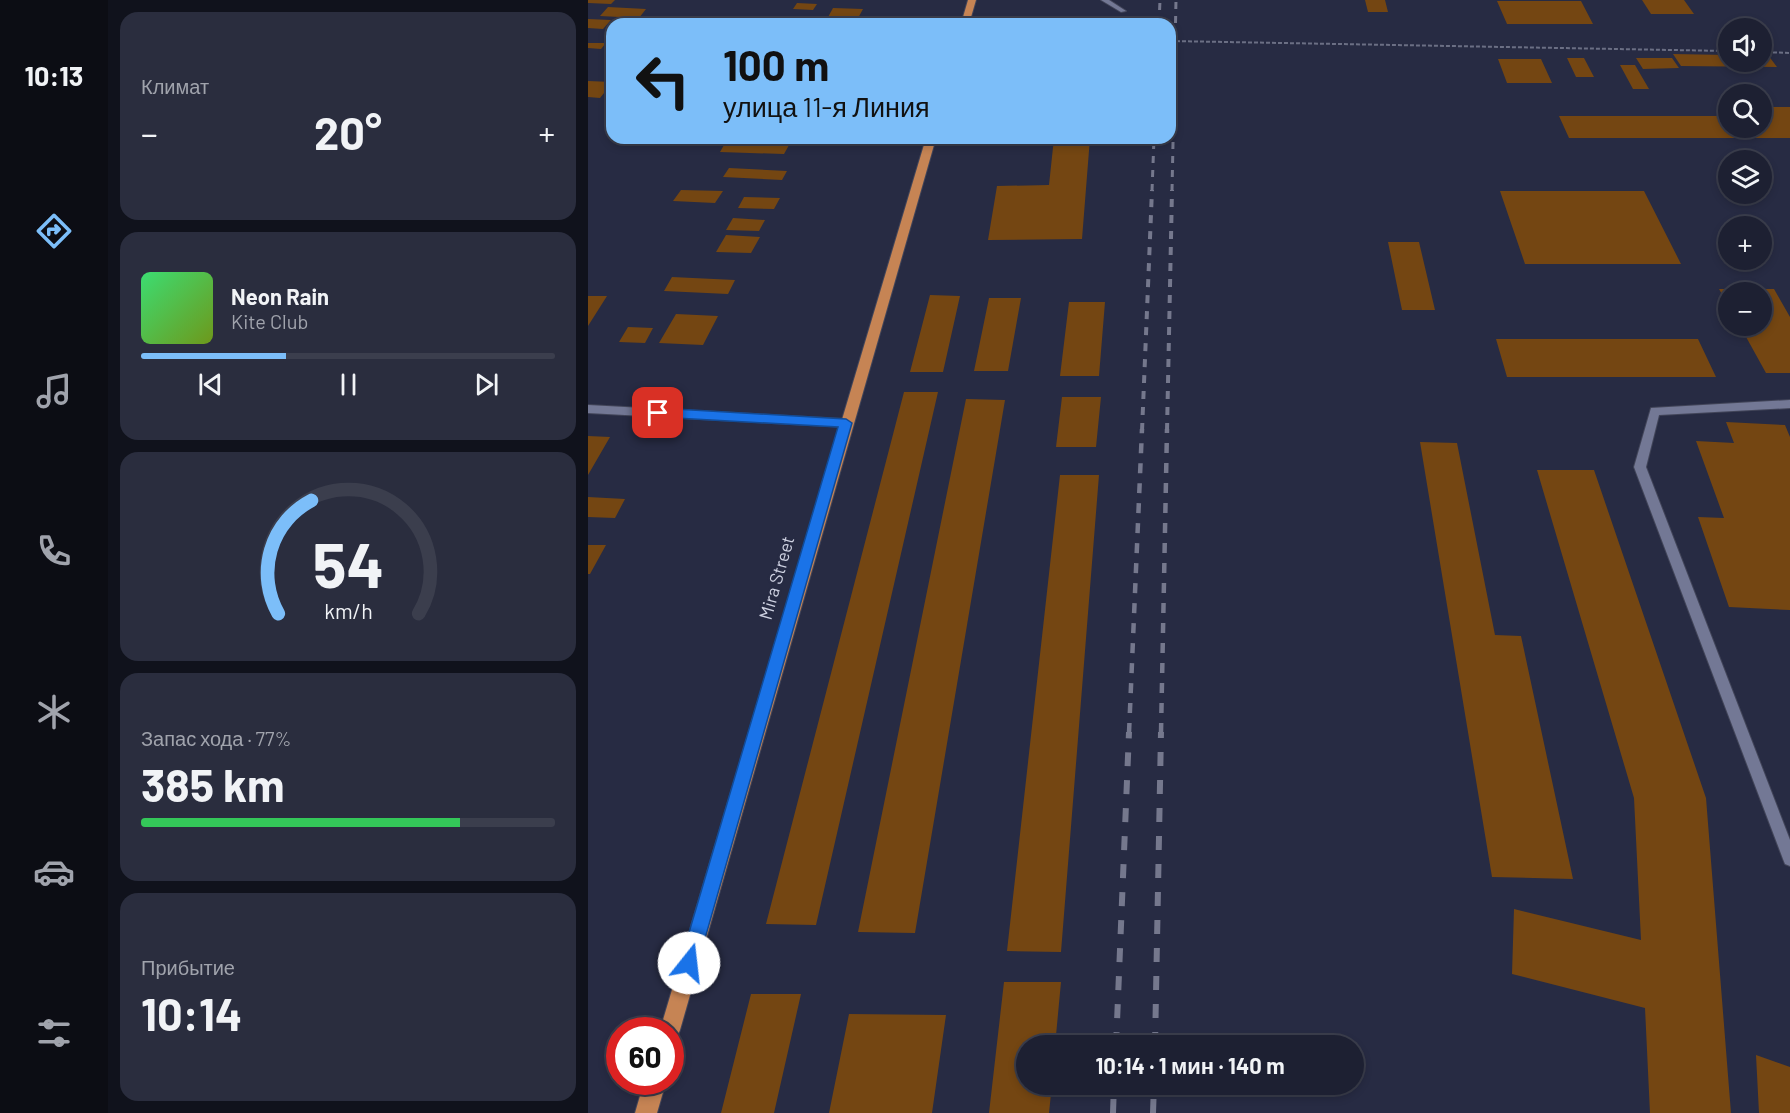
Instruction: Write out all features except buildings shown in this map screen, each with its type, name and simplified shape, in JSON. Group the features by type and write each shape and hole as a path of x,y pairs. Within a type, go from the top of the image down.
{"main road":[{"path":"967,18 972,0"},
{"name":"Mira Street","path":"674,1017 929,144"},
{"path":"646,1113 651,1095"}],"street":[{"path":"1104,0 1123,11"},
{"path":"1790,404 1655,411 1640,467 1790,859"},
{"path":"588,409 846,423"}],"path":[{"path":"1176,41 1718,51"},
{"path":"1772,52 1790,52"}],"railway":[{"path":"1159,18 1160,0"},
{"path":"1176,0 1176,18"},
{"path":"1152,191 1154,144"},
{"path":"1172,191 1173,144"},
{"path":"1142,431 1152,190"},
{"path":"1167,431 1172,190"},
{"path":"1129,733 1142,429"},
{"path":"1161,733 1167,429"},
{"path":"1116,1035 1129,732"},
{"path":"1155,1035 1161,732"},
{"path":"1113,1113 1114,1095"},
{"path":"1153,1113 1154,1095"}],"route":[{"path":"658,413 846,423 689,963"}]}
